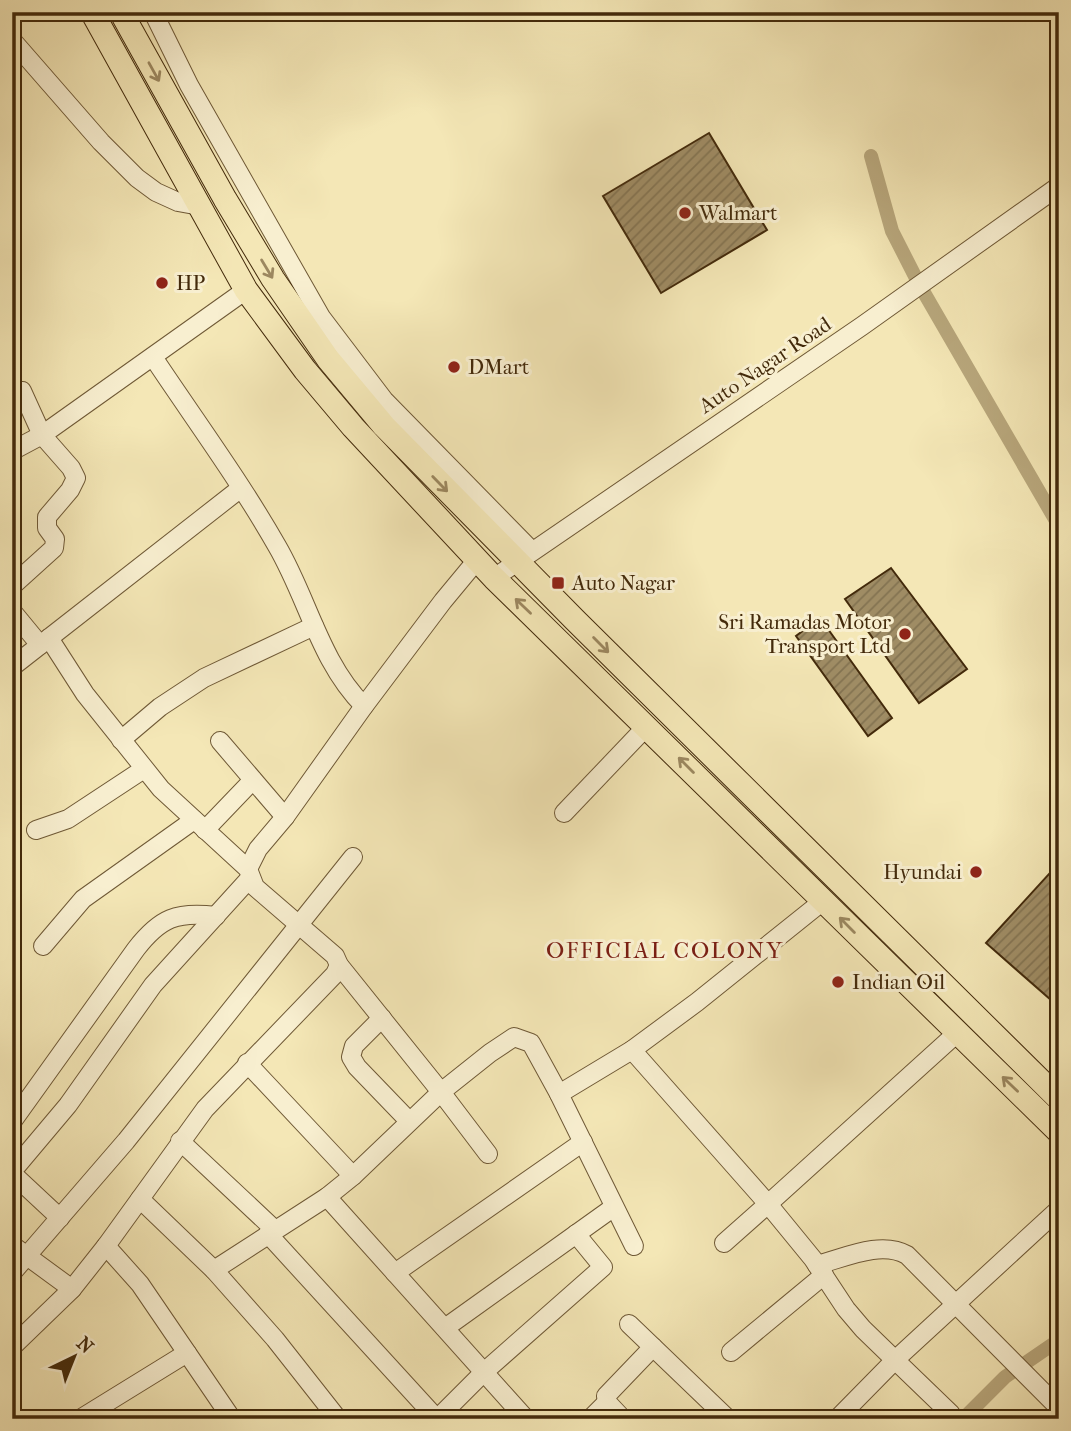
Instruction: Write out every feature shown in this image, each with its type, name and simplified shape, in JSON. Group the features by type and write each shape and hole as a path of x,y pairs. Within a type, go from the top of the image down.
{"main road":[{"path":"92,12 246,290 305,370 353,428 494,578 1059,1132"},
{"path":"121,12 225,199 273,279 328,359 384,426 525,556 584,629 1059,1099"}],"street":[{"path":"153,12 223,146 321,317 392,408 525,556"},
{"path":"12,40 101,142 137,178 156,192 178,202 200,206"},
{"name":"Auto Nagar Road","path":"494,578 862,326 1059,186"},
{"path":"12,451 42,435 246,290"},
{"path":"153,357 279,548 335,668 364,706"},
{"path":"12,392 22,391 42,435 71,468 76,478 47,517 47,528 55,539 54,548 12,586"},
{"path":"12,667 241,488"},
{"path":"60,1217 15,1176 13,1171 68,1105 153,985 216,916 249,874 258,849 285,817 443,601 477,560"},
{"path":"12,611 44,641 161,789 249,874 256,887 335,956 339,965 488,1154"},
{"path":"121,740 160,706 204,678 314,626"},
{"path":"564,813 647,726"},
{"path":"219,741 285,817"},
{"path":"36,830 68,819 144,769"},
{"path":"43,946 83,899 200,825 253,780"},
{"path":"12,1273 28,1258 126,1141 353,857"},
{"path":"559,1094 632,1050 697,1002 823,901"},
{"path":"12,1122 153,929 160,923 181,915 193,913 216,916"},
{"path":"12,1348 72,1289 106,1247 205,1109 335,974 339,965"},
{"path":"382,1018 354,1046 351,1057 357,1067 409,1121"},
{"path":"724,1243 957,1033"},
{"path":"214,1270 327,1197 353,1176 441,1092 514,1037 531,1043 634,1246"},
{"path":"632,1050 768,1204 863,1329 951,1414"},
{"path":"247,1063 353,1176"},
{"path":"180,1141 272,1232 437,1419 484,1372 603,1267 576,1234"},
{"path":"395,1273 583,1142"},
{"path":"327,1197 526,1419"},
{"path":"140,1199 214,1270 275,1339 338,1419"},
{"path":"445,1328 614,1207"},
{"path":"837,1419 895,1360 1059,1209"},
{"path":"12,1245 72,1289"},
{"path":"106,1247 140,1284 232,1419"},
{"path":"731,1352 820,1270 878,1249 900,1251 919,1264 955,1305 1059,1408"},
{"path":"629,1324 728,1419"},
{"path":"622,1419 607,1402 606,1396 653,1347"},
{"path":"80,1419 187,1353"},
{"path":"590,1419 607,1402"}],"building":[{"name":"Walmart","path":"709,133 767,230 661,293 603,196"},
{"name":"Sri Ramadas Motor Transport Ltd","path":"891,568 967,669 919,703 845,599"},
{"path":"820,618 892,718 868,736 796,636"},
{"path":"1059,863 1059,1007 986,943"}],"waterway":[{"path":"871,156 892,231 919,284 1059,526"},
{"path":"963,1419 1005,1377 1059,1340"}],"place":[{"name":"Walmart","path":"685,213"},
{"name":"HP","path":"162,283"},
{"name":"DMart","path":"454,367"},
{"name":"Auto Nagar","path":"558,583"},
{"name":"Sri Ramadas Motor Transport Ltd","path":"905,634"},
{"name":"Hyundai","path":"976,872"},
{"name":"Indian Oil","path":"838,982"}],"district":[{"name":"OFFICIAL COLONY","path":"665,950"}]}
